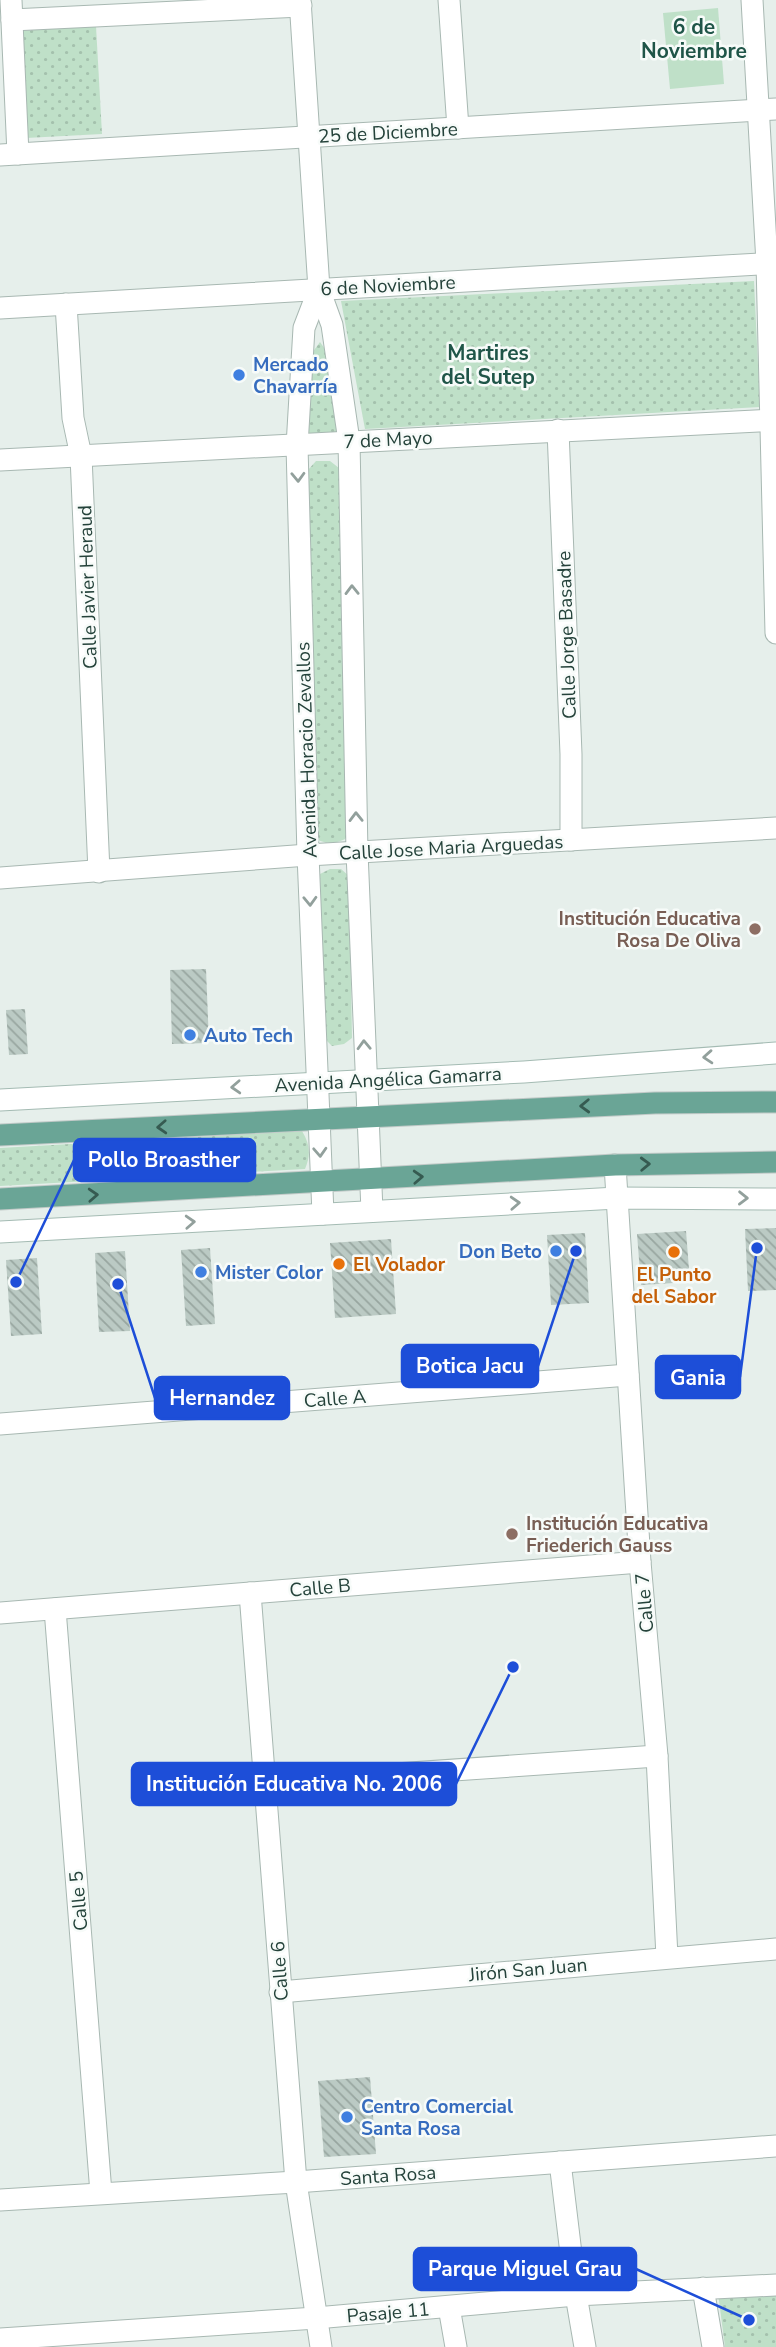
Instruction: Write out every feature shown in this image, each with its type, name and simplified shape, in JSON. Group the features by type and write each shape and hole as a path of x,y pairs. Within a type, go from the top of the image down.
{"main road":[{"name":"Avenida Angélica Gamarra","path":"0,1135 654,1103 776,1102"},
{"path":"0,1199 615,1165 776,1162"}],"street":[{"path":"449,0 458,128"},
{"path":"752,0 767,109 776,633"},
{"path":"9,154 11,10 301,3"},
{"name":"Avenida Horacio Zevallos","path":"301,3 319,289 332,325 349,441 357,852 372,1211"},
{"name":"25 de Diciembre","path":"9,154 767,109"},
{"name":"6 de Noviembre","path":"0,308 771,263"},
{"name":"Avenida Horacio Zevallos","path":"319,289 304,328 297,446 308,855 323,1214"},
{"name":"Calle Javier Heraud","path":"65,304 73,418 82,456 99,872"},
{"name":"7 de Mayo","path":"0,460 773,420"},
{"name":"Calle Jorge Basadre","path":"558,430 571,754 571,840"},
{"name":"Calle Jose Maria Arguedas","path":"0,878 308,855 776,828"},
{"name":"Avenida Angélica Gamarra","path":"0,1100 524,1072 776,1053"},
{"name":"Calle 7","path":"615,1165 640,1562 656,1756 667,1957"},
{"path":"0,1232 617,1198 776,1199"},
{"name":"Calle A","path":"0,1424 628,1375"},
{"name":"Calle B","path":"0,1613 640,1562"},
{"name":"Calle 6","path":"250,1593 296,2182 321,2347"},
{"name":"Calle 5","path":"55,1609 102,2193"},
{"path":"266,1783 656,1756"},
{"name":"Jirón San Juan","path":"281,1992 776,1949"},
{"name":"Santa Rosa","path":"0,2200 296,2182 776,2146"},
{"path":"560,2162 585,2347"},
{"name":"Pasaje 11","path":"0,2339 48,2341 176,2337 316,2318 576,2295 776,2286"},
{"path":"703,2288 713,2347"},
{"path":"449,2307 456,2347"}],"green space":[{"path":"718,8 724,84 670,89 663,13"},
{"path":"96,26 102,134 26,138 19,31"},
{"path":"754,281 760,407 365,429 341,301"},
{"path":"320,342 327,352 341,437 306,438 312,353"},
{"path":"316,461 330,461 339,468 349,837 330,843 318,840 308,470"},
{"path":"330,869 341,869 349,876 352,1038 344,1044 332,1046 324,1038 320,874"},
{"path":"302,1131 309,1150 305,1169 0,1186 0,1148"},
{"path":"776,2289 776,2347 725,2347 718,2293"}],"building":[{"path":"206,969 209,1043 172,1044 170,970"},
{"path":"25,1009 28,1054 9,1055 6,1010"},
{"path":"776,1228 776,1290 748,1291 745,1229"},
{"path":"686,1231 690,1282 641,1285 637,1234"},
{"path":"585,1233 589,1303 551,1305 547,1235"},
{"path":"391,1239 396,1314 335,1318 330,1243"},
{"path":"210,1248 215,1324 186,1326 181,1250"},
{"path":"125,1251 130,1331 99,1332 95,1253"},
{"path":"37,1258 42,1334 11,1336 6,1260"},
{"name":"Centro Comercial Santa Rosa","path":"370,2077 376,2154 324,2157 318,2081"}],"place":[{"name":"Mercado Chavarría","path":"239,375"},
{"name":"Institución Educativa Rosa De Oliva","path":"755,929"},
{"name":"Auto Tech","path":"190,1035"},
{"name":"Gania","path":"757,1248"},
{"name":"Don Beto","path":"556,1251"},
{"name":"Botica Jacu","path":"576,1251"},
{"name":"El Punto del Sabor","path":"674,1252"},
{"name":"El Volador","path":"339,1264"},
{"name":"Mister Color","path":"201,1272"},
{"name":"Pollo Broasther","path":"16,1282"},
{"name":"Hernandez","path":"118,1284"},
{"name":"Institución Educativa Friederich Gauss","path":"512,1534"},
{"name":"Institución Educativa No. 2006","path":"513,1667"},
{"name":"Centro Comercial Santa Rosa","path":"347,2117"},
{"name":"Parque Miguel Grau","path":"749,2320"}],"district":[{"name":"6 de Noviembre","path":"694,39"},
{"name":"Martires del Sutep","path":"488,365"}]}
